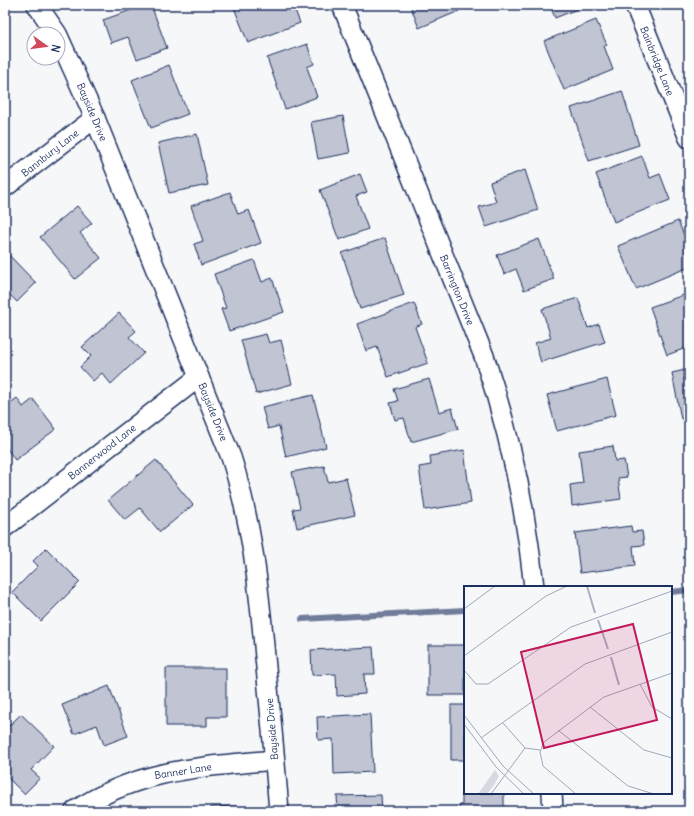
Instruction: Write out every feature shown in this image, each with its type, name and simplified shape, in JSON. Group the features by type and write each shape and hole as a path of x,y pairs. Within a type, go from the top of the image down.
{"street":[{"name":"Bayside Drive","path":"37,5 51,26"},
{"name":"Barrington Drive","path":"342,5 484,356 495,388 510,440 520,486 534,586"},
{"name":"Bainbridge Lane","path":"635,5 689,138"},
{"name":"Bayside Drive","path":"66,55 95,118 231,457 242,492 252,537 260,603 279,811"},
{"name":"Bannbury Lane","path":"5,187 95,118"},
{"name":"Bannerwood Lane","path":"5,527 199,377"},
{"name":"Banner Lane","path":"74,811 110,792 157,774 187,768 274,760"},
{"path":"552,794 553,811"}],"building":[{"path":"145,5 151,5 167,48 137,59 128,37 111,43 103,20"},
{"path":"233,5 269,5 269,7 293,5 300,23 248,43"},
{"path":"410,5 457,5 459,11 419,28"},
{"path":"550,5 587,5 555,18"},
{"path":"596,20 607,45 604,46 613,70 564,90 544,41"},
{"path":"307,44 314,64 307,67 317,97 285,109 267,58"},
{"path":"169,65 188,114 151,128 132,80"},
{"path":"622,91 639,145 589,161 571,108"},
{"path":"343,116 350,153 318,159 311,122"},
{"path":"197,134 208,185 169,193 158,143"},
{"path":"642,156 650,178 660,174 670,200 614,222 596,174"},
{"path":"525,170 538,210 486,227 479,207 496,202 490,182"},
{"path":"360,174 367,192 356,196 368,229 339,240 320,190"},
{"path":"230,192 238,214 249,210 261,243 201,265 194,244 203,241 191,206"},
{"path":"77,206 92,223 80,233 101,258 75,279 40,237"},
{"path":"678,221 689,247 689,267 636,289 618,246"},
{"path":"385,238 404,295 360,309 342,253"},
{"path":"539,239 554,279 524,290 516,269 504,274 497,255"},
{"path":"5,251 36,283 17,302 9,294 5,297"},
{"path":"254,260 262,282 272,278 284,312 229,331 221,309 226,308 214,274"},
{"path":"689,293 689,347 667,355 650,307"},
{"path":"578,298 588,328 599,324 605,342 541,362 535,343 551,338 542,309"},
{"path":"414,303 422,324 415,327 428,363 388,377 377,347 366,351 357,324"},
{"path":"119,313 136,331 129,337 144,353 111,384 102,373 93,381 80,367 91,356 82,347"},
{"path":"266,334 269,343 281,340 292,384 256,394 241,340"},
{"path":"689,369 689,417 681,419 672,373"},
{"path":"429,379 439,412 452,408 458,429 411,442 404,418 395,420 390,403 398,401 394,389"},
{"path":"607,379 616,415 557,431 547,395"},
{"path":"313,395 326,447 286,457 279,426 268,429 262,407"},
{"path":"17,398 23,407 33,399 56,429 15,460 5,446 5,407"},
{"path":"613,446 615,461 624,460 627,477 618,478 621,499 572,506 570,485 583,483 579,451"},
{"path":"464,450 471,503 425,510 419,467 431,465 430,456"},
{"path":"156,460 193,505 160,532 140,508 125,520 108,500"},
{"path":"324,466 328,482 346,478 355,515 297,528 293,509 300,508 292,472"},
{"path":"631,526 632,532 642,531 644,545 633,546 635,566 580,573 575,533"},
{"path":"46,548 80,582 41,621 12,592 38,566 33,561"},
{"path":"428,645 464,645 464,695 428,695"},
{"path":"373,647 375,674 364,674 365,694 337,696 336,674 312,675 311,650"},
{"path":"166,668 226,668 226,717 207,717 207,726 166,726"},
{"path":"109,686 128,736 104,745 97,725 74,734 62,705"},
{"path":"451,705 464,705 464,760 451,760"},
{"path":"21,714 54,746 31,770 40,778 24,794 5,775 5,730"},
{"path":"370,714 373,772 334,774 333,739 318,740 317,717"},
{"path":"462,787 464,787 464,794 504,794 504,811 459,811 459,805 462,805"},
{"path":"381,795 382,811 338,811 337,796"},
{"path":"236,806 236,811 211,811 211,807"}],"waterway":[{"path":"672,592 689,590"},
{"path":"302,619 464,610"}]}
